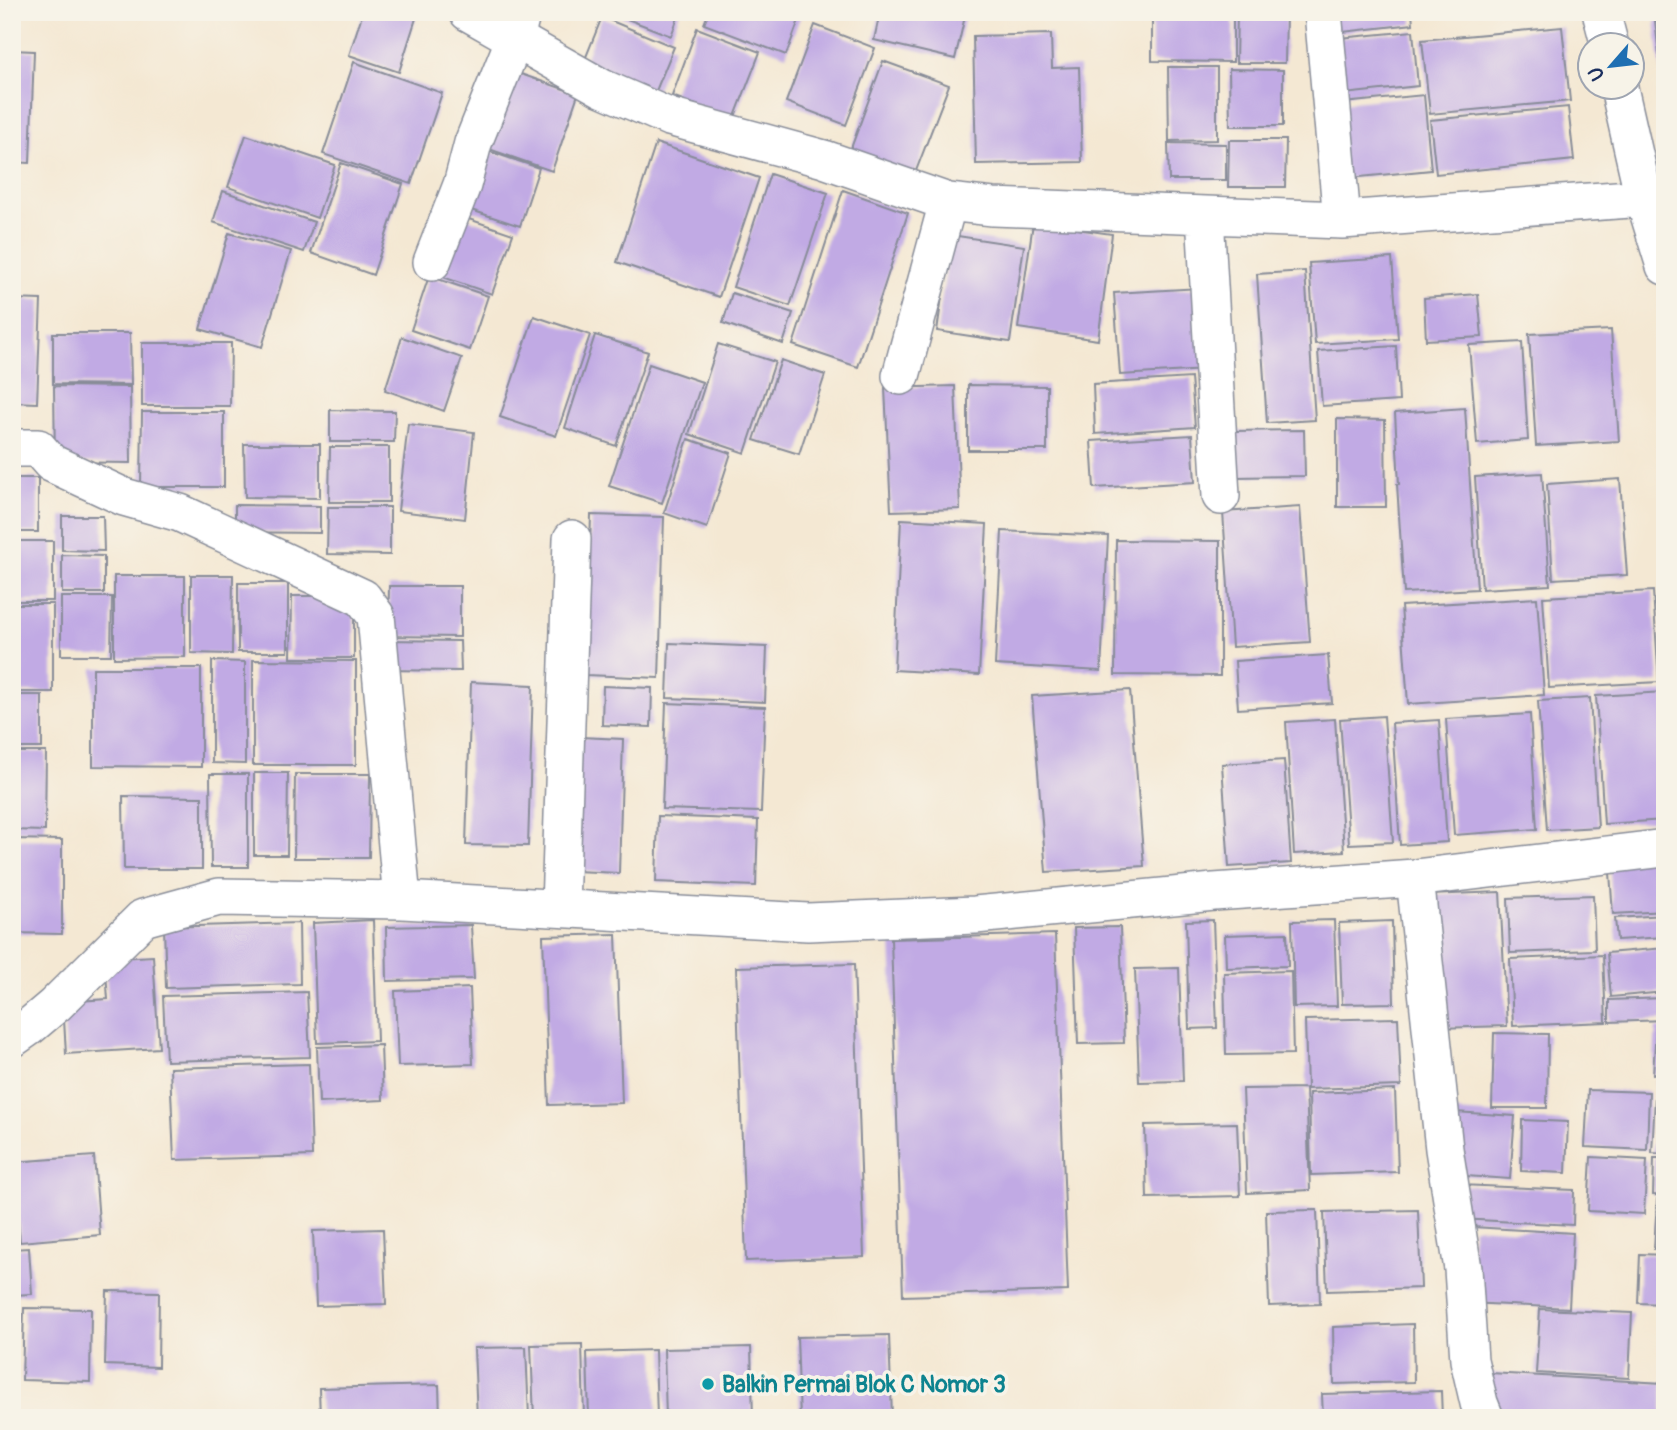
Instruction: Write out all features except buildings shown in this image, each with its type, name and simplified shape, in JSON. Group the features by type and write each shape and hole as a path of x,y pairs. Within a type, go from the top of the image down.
{"street":[{"path":"468,12 519,25 602,88 669,117 824,159 948,202 993,207 1342,220 1644,198"},
{"path":"1324,12 1342,220"},
{"path":"1601,12 1606,32"},
{"path":"432,262 519,25"},
{"path":"1622,102 1644,198 1665,267"},
{"path":"901,376 948,202"},
{"path":"1205,215 1221,496"},
{"path":"12,448 38,448 51,463 112,492 180,513 363,598 376,616 402,900"},
{"path":"560,908 572,540"},
{"path":"12,1039 55,1005 143,918 219,897 402,900 808,922 975,915 1214,892 1415,878 1665,848"},
{"path":"1415,878 1444,1149 1462,1269 1469,1360 1485,1418"}],"place":[{"name":"Balkin Permai Blok C Nomor 3","path":"708,1384"}]}
